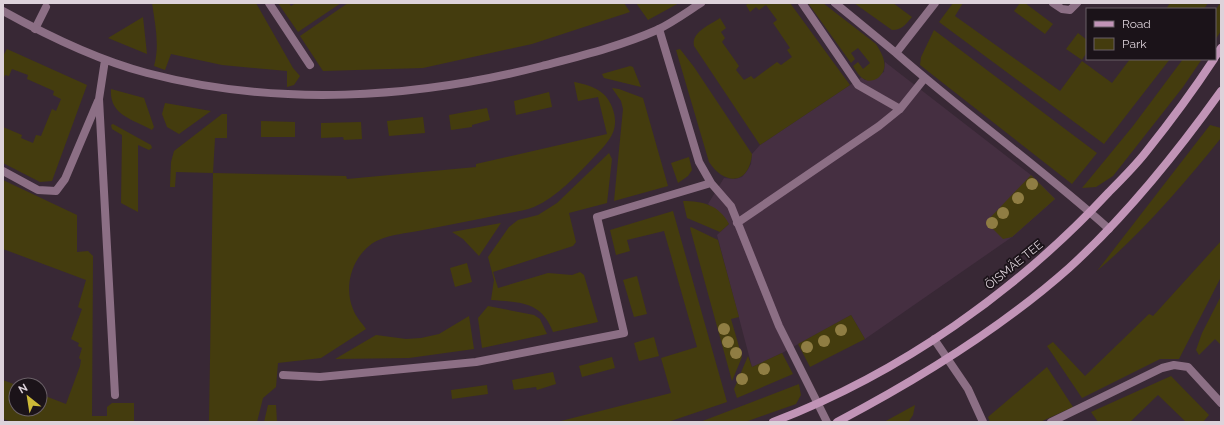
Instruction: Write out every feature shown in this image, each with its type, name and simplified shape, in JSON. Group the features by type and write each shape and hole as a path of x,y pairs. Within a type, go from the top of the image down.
{"main road":[{"name":"ÕISMÄE TEE","path":"773,422 818,405 906,356 934,339 1010,286 1052,250 1146,153 1213,60"},
{"path":"837,422 948,359 1031,299 1070,267 1109,229 1160,171 1197,125 1221,91"}],"street":[{"path":"269,3 310,65"},
{"path":"3,11 35,29 105,60 147,73 233,91 317,96 431,88 498,77 571,58 659,29 701,3"},
{"path":"802,3 858,85 900,109"},
{"path":"835,3 924,78 1109,229"},
{"path":"896,53 935,3"},
{"path":"1053,3 1062,9 1070,10 1077,3"},
{"path":"35,29 46,7"},
{"path":"659,29 699,162 710,183 731,206 779,326 827,422"},
{"path":"3,171 38,190 56,191 65,179 98,99 105,60"},
{"path":"737,223 873,131 900,109 924,78"},
{"path":"98,99 114,395"},
{"path":"283,375 320,376 476,362 624,333 597,217 710,183"},
{"path":"934,339 968,389 983,422"},
{"path":"1052,422 1162,368 1174,365 1188,367 1221,403"}],"shaded area":[{"path":"885,62 1031,175 1055,199 1012,237 865,339 851,315 782,353 752,367 717,235 729,224 708,204 724,178 735,179 742,177 751,164 752,154 760,145 862,77 865,80 884,72"}],"green space":[{"path":"152,3 256,3 293,68 300,76 294,85 287,87 287,71 222,65 171,54 165,70 154,66 157,42"},
{"path":"278,3 289,3 291,6 296,3 341,3 298,32"},
{"path":"348,3 624,3 630,12 532,44 423,68 323,71 300,36"},
{"path":"636,3 679,3 648,20"},
{"path":"749,3 790,3 850,85 760,145 694,46 695,37 698,33 720,18 726,28 721,32 725,38 722,42 739,66 736,70 744,80 751,76 754,79 777,62 781,65 792,57 787,50 790,48 773,23 777,20 766,5 759,10 756,7 750,12 746,5"},
{"path":"808,3 823,3 876,44 884,61 884,70 878,78 869,81 860,76 853,66 858,62 863,69 870,63 858,48 851,53 855,59 851,63"},
{"path":"854,3 893,3 912,17 901,28 892,30"},
{"path":"953,3 963,3 955,16 1060,91 1082,61 1112,83 1129,60 1169,60 1104,144 939,22"},
{"path":"1020,3 1025,3 1053,24 1045,34 1014,11"},
{"path":"1170,3 1208,3 1205,8 1167,8"},
{"path":"1220,3 1221,31 1216,38 1216,9"},
{"path":"143,17 147,54 108,38"},
{"path":"934,30 1097,153 1072,184 920,65 921,57"},
{"path":"1078,33 1086,39 1086,54 1082,60 1066,49"},
{"path":"7,49 87,85 52,181 40,182 3,163 3,127 22,135 21,138 33,143 36,135 41,136 52,109 56,111 61,99 53,95 54,91 27,79 28,75 12,69 9,76 5,75 3,80 3,56"},
{"path":"680,49 694,67 752,154 750,164 746,172 741,177 735,179 728,178 715,170 709,162 676,50"},
{"path":"1182,60 1201,60 1183,87 1113,176 1096,187 1082,188 1133,126"},
{"path":"630,66 633,67 641,87 604,78 602,74"},
{"path":"574,82 586,85 602,92 612,107 615,122 612,135 604,146 559,192 542,203 523,210 380,239 369,246 358,259 349,283 350,301 354,312 366,329 321,358 278,363 276,387 263,398 257,422 209,422 213,173 346,176 347,179 476,167 476,164 607,134 598,97 578,101"},
{"path":"612,88 643,98 668,186 614,201 623,109 621,101"},
{"path":"111,89 144,98 154,127 152,130 123,115 118,110 111,98"},
{"path":"549,92 552,107 516,115 514,101"},
{"path":"165,103 211,111 179,134 167,127 162,114"},
{"path":"487,108 490,120 472,125 472,127 451,130 449,115"},
{"path":"222,114 227,114 227,138 215,138 213,173 176,172 175,187 170,187 171,162 174,151"},
{"path":"423,117 425,133 389,136 387,121"},
{"path":"261,121 295,122 295,137 261,137"},
{"path":"361,122 362,139 344,140 343,137 321,138 321,123"},
{"path":"113,124 151,145 152,148 149,150 138,145 138,212 121,203 122,135 112,129 111,125"},
{"path":"1210,125 1221,128 1221,138 1162,208 1097,271"},
{"path":"609,153 612,159 607,203 569,213 576,242 573,246 493,272 498,288 548,273 572,275 580,272 584,275 598,322 553,332 543,315 536,309 521,303 491,300 494,280 488,257 509,227 518,220 538,215 557,203"},
{"path":"689,157 692,170 688,176 678,183 671,163"},
{"path":"1031,175 1055,199 1012,237 1003,239 986,222"},
{"path":"3,180 77,215 77,252 88,251 93,256 92,416 107,416 107,407 112,403 134,403 134,422 13,422 3,419 3,380 8,382 8,417 48,417 48,397 66,404 81,360 79,358 82,348 78,346 79,343 71,339 82,309 78,307 86,280 3,249"},
{"path":"683,201 710,205 720,212 729,224 720,232 687,218"},
{"path":"673,211 727,402 668,422 557,422 671,393 661,358 697,347 664,231 627,240 630,251 616,255 610,230"},
{"path":"501,223 479,256 463,239 452,232"},
{"path":"691,227 718,240 739,317 731,319 742,357 732,381 690,228"},
{"path":"1221,241 1221,277 1179,359 1160,359 1082,398 1047,346 1053,342 1085,376 1149,314 1153,316"},
{"path":"467,263 472,282 455,287 450,268"},
{"path":"637,276 647,314 634,317 623,280"},
{"path":"1221,296 1221,345 1215,339 1199,355 1196,350 1202,333"},
{"path":"488,306 534,315 540,319 547,334 482,348 478,318"},
{"path":"851,315 865,339 810,367 798,344"},
{"path":"469,316 474,349 409,358 335,359 376,335 406,339 421,338 439,334"},
{"path":"654,337 659,356 639,361 634,343"},
{"path":"782,353 793,374 737,398 734,389 748,356 752,367"},
{"path":"612,357 615,368 582,377 579,366"},
{"path":"1047,367 1073,407 1040,422 990,422 988,417"},
{"path":"553,372 556,384 537,390 536,387 514,390 512,380"},
{"path":"1171,376 1209,415 1203,422 1186,422 1158,395 1130,422 1098,422 1091,412"},
{"path":"799,384 801,395 796,404 745,422 700,422"},
{"path":"487,385 488,394 452,399 451,390"},
{"path":"268,405 276,405 277,422 264,422"},
{"path":"915,405 913,415 909,421 884,422"}]}
